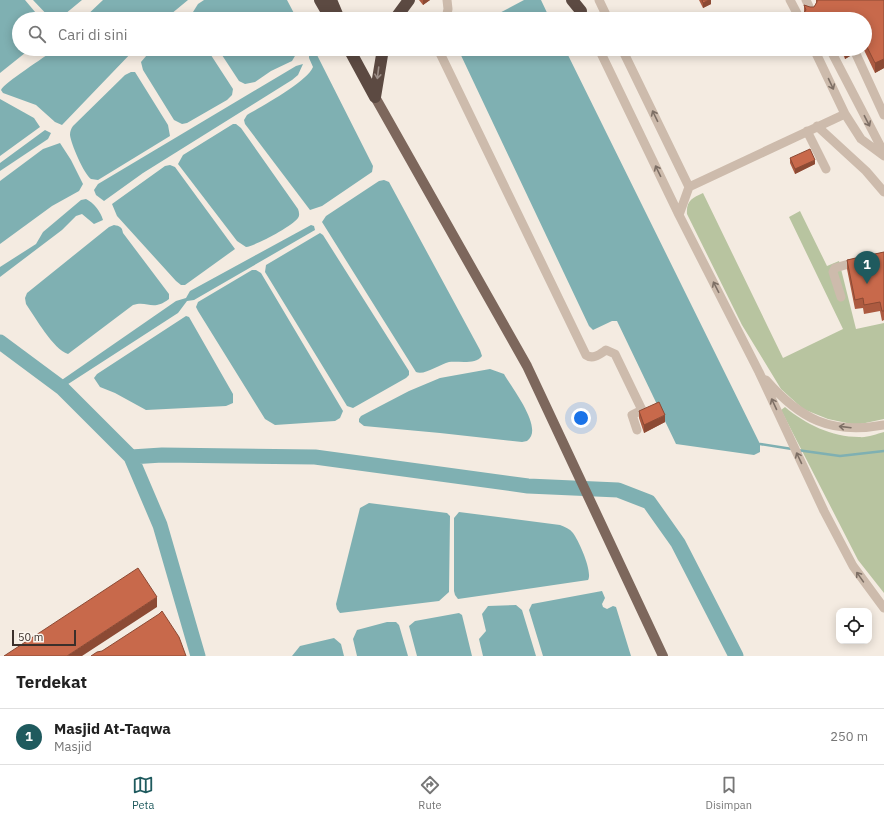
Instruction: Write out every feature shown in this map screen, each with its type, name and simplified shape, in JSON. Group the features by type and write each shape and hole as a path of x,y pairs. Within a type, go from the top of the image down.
{"highway":[{"path":"320,0 327,12"},
{"path":"331,0 336,12"},
{"path":"401,12 410,0"},
{"path":"572,0 580,10"},
{"path":"353,56 375,97"},
{"path":"375,97 381,56"}],"main road":[{"path":"375,97 527,366 598,513 664,656"}],"street":[{"path":"447,0 447,12"},
{"path":"599,0 605,12"},
{"path":"790,0 796,12"},
{"path":"806,0 811,11"},
{"path":"441,56 586,355 590,358 606,350 612,351 615,354 642,410 634,414 632,417 637,430"},
{"path":"602,56 679,215 759,372 790,439 853,566 884,608"},
{"path":"625,56 689,187"},
{"path":"817,56 845,114 861,138 884,155"},
{"path":"834,56 884,155"},
{"path":"857,56 884,115"},
{"path":"679,215 689,187 845,114"},
{"path":"817,126 866,171 884,192"},
{"path":"807,131 826,168"},
{"path":"841,297 833,272 835,268 843,264 870,258"},
{"path":"759,372 779,394 802,414 825,424 849,428 868,428 884,425"}],"green space":[{"path":"703,193 783,358 843,329 789,217 800,211 827,266 839,261 856,329 884,323 884,419 856,425 828,419 803,409 781,389 742,325 687,214 690,200"},
{"path":"785,407 810,424 839,435 862,437 884,432 884,593 858,560 781,410"}],"water":[{"path":"0,0 25,0 35,12 12,12 12,56 21,56 0,73"},
{"path":"33,0 82,0 67,12 44,12"},
{"path":"103,0 188,0 173,12 90,12"},
{"path":"204,0 287,0 293,12 193,12 198,4"},
{"path":"524,0 541,0 547,12 501,12"},
{"path":"45,56 128,56 62,125 55,122 36,105 3,93 1,90 4,86"},
{"path":"146,56 212,56 233,89 232,95 227,100 187,123 182,124 174,120 143,70 141,62"},
{"path":"223,56 295,56 292,61 271,71 255,82 245,84 239,81"},
{"path":"309,56 318,56 373,166 372,172 322,206 310,210 245,124 244,120 247,115 302,80 313,67"},
{"path":"461,56 568,56 760,444 760,452 754,455 676,444 617,321 612,321 593,330 589,326"},
{"path":"303,64 298,75 292,80 143,173 104,201 96,195 94,190 98,184 296,66"},
{"path":"135,72 168,125 170,136 98,180 91,179 75,152 70,135 71,130 73,126 125,75"},
{"path":"0,99 34,118 40,127 0,156"},
{"path":"233,124 236,124 241,128 298,209 299,214 298,218 294,222 281,231 258,243 246,247 237,241 178,164 183,155"},
{"path":"45,130 51,133 48,139 0,171 0,163"},
{"path":"60,143 71,160 83,184 79,191 52,206 0,244 0,181 43,149"},
{"path":"170,165 175,167 235,249 185,285 181,285 176,281 117,216 112,204 165,166"},
{"path":"384,180 389,182 480,350 482,356 479,359 471,362 449,362 428,371 419,373 416,372 322,222 326,216 379,181"},
{"path":"86,199 97,208 103,220 94,224 82,214 76,216 62,230 0,277 0,267 36,244 43,232 81,200"},
{"path":"114,225 121,228 123,233 169,294 169,299 158,305 133,305 68,354 56,346 50,339 26,304 25,298 27,293 109,227"},
{"path":"311,225 314,226 315,230 194,300 187,301 178,313 62,388 56,384 176,301 186,298 190,291"},
{"path":"320,233 323,235 409,371 409,375 406,378 353,408 347,406 265,272 266,265"},
{"path":"252,270 256,270 261,273 343,411 340,418 335,421 275,425 265,419 198,311 196,307 198,302"},
{"path":"186,316 189,317 233,394 233,403 226,406 146,410 115,393 100,387 94,378 97,374"},
{"path":"490,369 504,374 525,408 532,427 531,435 527,441 522,442 364,426 359,422 361,416 409,391 440,378"},
{"path":"369,503 447,513 450,516 449,592 439,601 340,613 337,609 336,604 360,508"},
{"path":"459,512 560,525 567,528 576,537 585,556 589,570 588,580 458,599 454,591 454,518"},
{"path":"602,591 605,598 602,604 603,607 607,609 613,606 616,607 631,656 543,656 529,610 532,604"},
{"path":"516,605 522,610 536,656 483,656 479,639 486,631 482,614 488,606"},
{"path":"459,613 462,615 472,656 417,656 409,626 415,621"},
{"path":"387,622 396,622 399,625 408,656 357,656 353,639 357,630"},
{"path":"334,638 341,644 344,656 292,656 300,646"}],"building":[{"path":"702,0 709,0 703,3"},
{"path":"817,0 884,0 884,59 875,63 872,56 872,12 804,12 806,10 804,5 814,7"},
{"path":"810,149 815,160 795,169 790,158"},
{"path":"884,252 884,311 882,311 880,302 864,305 863,298 855,300 847,260"},
{"path":"659,402 665,415 644,425 639,411"},
{"path":"138,568 157,597 67,656 4,656"},
{"path":"162,611 179,637 186,656 91,656 102,651"}],"waterway":[{"path":"0,342 62,388 131,457 160,525 198,656"},
{"path":"760,444 792,449"},
{"path":"797,450 840,456 884,451"},
{"path":"131,457 162,455 315,457 528,486 618,490 649,502 678,543 736,656"}],"place":[{"name":"Masjid At-Taqwa","path":"867,284"}]}
